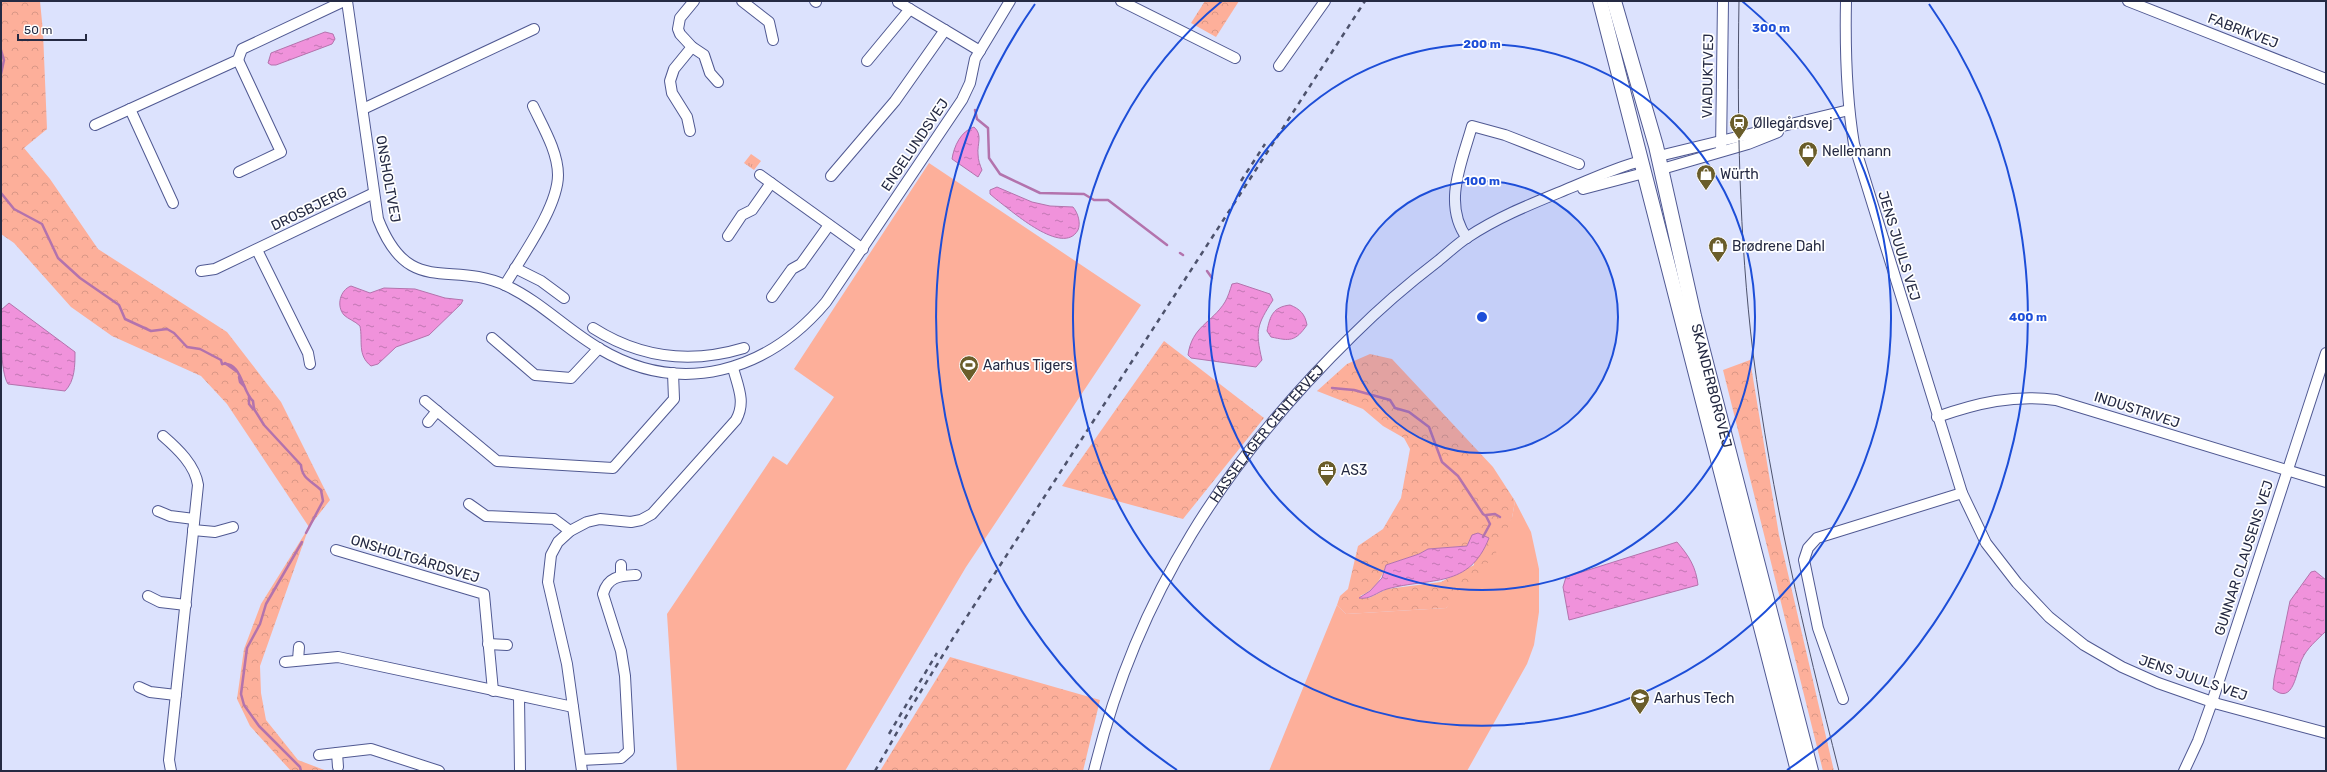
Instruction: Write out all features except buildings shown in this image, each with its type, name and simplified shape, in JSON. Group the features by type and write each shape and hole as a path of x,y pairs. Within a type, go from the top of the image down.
{"main road":[{"name":"SKANDERBORGVEJ","path":"1600,1 1616,65 1651,165 1688,287 1812,771"},
{"name":"SKANDERBORGVEJ","path":"1614,1 1651,165 1798,771"}],"street":[{"name":"ONSHOLTVEJ","path":"95,125 238,60 242,49 346,1 363,109 374,193 382,229 389,244 398,255 425,272 460,276"},
{"path":"694,1 683,12 678,24 680,34 692,47 704,55 710,73 718,82"},
{"name":"ENGELUNDSVEJ","path":"460,276 505,285 526,296 599,348 638,366 673,373 718,371 733,368 781,345 802,328 826,302 863,249 962,100 970,82 975,59 1010,1"},
{"path":"1121,1 1235,58"},
{"path":"1279,66 1325,1"},
{"name":"VIADUKTVEJ","path":"1721,151 1723,1"},
{"name":"JENS JUULS VEJ","path":"1846,1 1844,58 1854,144 1937,417 1962,493 1986,543 2017,583 2049,618 2084,645 2122,668 2158,683 2212,702 2326,733"},
{"name":"FABRIKVEJ","path":"2128,1 2326,79"},
{"path":"745,2 769,22 773,40"},
{"path":"898,2 980,51"},
{"path":"867,61 910,9"},
{"path":"363,109 534,29"},
{"path":"831,176 895,101 945,30"},
{"path":"690,131 687,117 672,93 670,81 674,69 692,47"},
{"path":"238,60 281,152 238,172"},
{"path":"505,285 544,217 556,189 558,174 554,155 533,106"},
{"path":"130,109 173,203"},
{"path":"1651,165 1721,140 1796,124 1849,110"},
{"path":"1651,165 1748,144 1796,124"},
{"path":"1467,238 1457,220 1455,191 1472,126 1505,135 1578,164"},
{"name":"HASSELAGER CENTERVEJ","path":"1559,193 1574,191 1651,165"},
{"name":"HASSELAGER CENTERVEJ","path":"1094,771 1104,731 1134,645 1180,550 1208,506 1273,420 1318,369 1409,284 1467,238 1514,211 1559,193 1651,165"},
{"path":"760,175 863,249"},
{"path":"728,236 742,216 752,210 771,183"},
{"name":"DROSBJERG","path":"201,271 215,269 374,193"},
{"path":"772,297 792,269 801,264 830,225"},
{"path":"257,250 308,353 310,364"},
{"path":"515,268 541,281 564,298"},
{"path":"593,328 617,342 652,354 688,358 716,356 744,348"},
{"path":"492,338 535,375 572,378 599,348"},
{"name":"GUNNAR CLAUSENS VEJ","path":"2184,771 2198,741 2212,702 2326,352"},
{"path":"716,356 718,371"},
{"path":"582,771 567,664 548,582 551,555 558,542 570,531 587,522 600,519 631,522 642,520 661,506 736,420 740,412 741,397 733,368"},
{"path":"425,402 497,461 613,468 674,399 673,373"},
{"name":"INDUSTRIVEJ","path":"1937,417 1971,406 2000,400 2032,397 2056,400 2287,472 2326,482"},
{"path":"428,422 437,411"},
{"path":"163,436 179,449 196,477 198,486 169,760 171,771"},
{"path":"1842,699 1818,628 1804,560 1808,548 1817,538 1962,493"},
{"path":"469,504 486,516 554,519 570,531"},
{"path":"158,511 170,516 194,519"},
{"path":"193,530 215,532 233,528"},
{"name":"ONSHOLTGÅRDSVEJ","path":"336,550 484,594 493,691"},
{"path":"621,565 621,576"},
{"path":"581,760 621,758 629,751 630,746 621,651 603,594 611,579 621,576 636,575"},
{"path":"148,596 160,602 186,605"},
{"path":"488,644 507,645"},
{"path":"298,660 299,646"},
{"path":"285,662 338,657 519,697 573,707"},
{"path":"139,687 150,692 176,695"},
{"path":"519,697 520,771"},
{"path":"319,755 371,749 439,771"},
{"path":"336,753 338,767"}],"green space":[{"path":"1,1 40,1 43,32 47,129 24,148 50,179 98,249 227,332 281,402 330,500 309,527 227,404 201,376 112,336 71,307 14,243 1,234"},
{"path":"1205,1 1239,1 1216,37 1191,23"},
{"path":"751,154 761,161 754,170 744,163"},
{"path":"929,163 1141,305 966,567 845,771 677,771 667,614 773,456 787,465 834,397 794,369"},
{"path":"1164,341 1264,418 1183,519 1062,486"},
{"path":"1370,354 1392,359 1493,467 1515,501 1512,518 1495,555 1446,608 1346,614 1337,605 1340,596 1348,589 1358,546 1383,529 1401,498 1410,449 1404,438 1383,426 1363,409 1317,391 1347,364","holes":["1470,539 1474,565 1441,582 1387,589 1369,598 1360,596 1370,591 1377,584 1386,565 1419,554 1428,549 1467,546"]},
{"path":"1750,360 1779,535 1834,771 1823,771 1723,370"},
{"path":"1515,501 1531,532 1539,569 1539,612 1534,645 1527,664 1467,771 1269,771 1337,605 1346,614 1446,608 1512,518"},
{"path":"309,527 260,666 261,693 266,720 298,760 327,771 291,771 250,726 237,699 244,649 261,604"},
{"path":"950,657 1100,700 1083,771 880,771"}],"water":[{"path":"325,32 333,34 335,39 332,44 276,65 271,65 268,63 271,53"},
{"path":"974,127 979,136 978,156 982,170 978,177 952,159 954,149 962,135"},
{"path":"997,187 1032,202 1050,206 1073,207 1078,218 1078,230 1071,237 1061,238 1050,235 1038,229 1014,213 990,194 990,190"},
{"path":"1237,283 1270,294 1273,300 1259,328 1258,334 1262,360 1256,367 1191,358 1188,355 1190,345 1194,337 1220,309 1228,296 1232,284"},
{"path":"351,286 370,293 384,288 415,289 445,298 463,300 461,304 429,335 396,347 378,364 371,366 367,362 362,352 360,326 347,318 340,307 340,299 344,291"},
{"path":"9,303 75,352 73,378 65,391 8,384 5,378 2,360 1,310"},
{"path":"1290,305 1302,312 1307,325 1299,335 1292,339 1271,337 1267,331 1269,321 1273,313 1284,306"},
{"path":"1478,533 1489,538 1481,554 1471,566 1460,573 1433,581 1403,585 1383,590 1367,598 1359,598 1370,591 1382,578 1386,565 1419,554 1428,549 1467,546 1472,535"},
{"path":"1677,542 1691,562 1696,573 1698,585 1569,620 1563,587 1566,577"},
{"path":"2315,571 2326,580 2326,631 2312,644 2304,655 2290,690 2286,693 2280,693 2273,689 2274,679 2290,601 2311,572"}],"waterway":[{"path":"1,50 4,60 1,74"},
{"path":"975,110 977,119 988,128 989,158 1000,174 1040,193 1084,194 1094,200 1108,200 1167,245"},
{"path":"1,193 14,209 42,224 58,258 80,278 119,305 125,319 151,331 167,329 174,333 187,347 200,349 221,360 222,364 229,364 234,367 238,372 249,397 253,401 254,409 264,425 301,465 305,477 321,490 323,501 306,533"},
{"path":"1207,271 1212,278"},
{"path":"225,363 236,371"},
{"path":"239,377 240,382 244,386"},
{"path":"1332,388 1354,390 1390,400 1395,408 1409,412 1429,427 1442,462 1458,476 1490,524 1483,537"},
{"path":"249,397 249,404 253,409"},
{"path":"1486,515 1495,514 1500,517"},
{"path":"301,771 300,767 259,726 244,705 241,694 247,648 260,624 266,604 302,542"}],"tram line":[{"path":"1739,1 1738,89 1740,177 1748,309 1753,353 1760,406 1779,511 1801,615 1839,771"}],"railway":[{"path":"875,771 955,635 1365,1"},
{"path":"1241,181 1265,144"},
{"path":"889,734 937,653"}],"place":[{"name":"Øllegårdsvej","path":"1739,140"},
{"name":"Nellemann","path":"1808,168"},
{"name":"Würth","path":"1706,191"},
{"name":"Brødrene Dahl","path":"1718,263"},
{"name":"Aarhus Tigers","path":"969,382"},
{"name":"AS3","path":"1327,487"},
{"name":"Aarhus Tech","path":"1640,715"}]}
